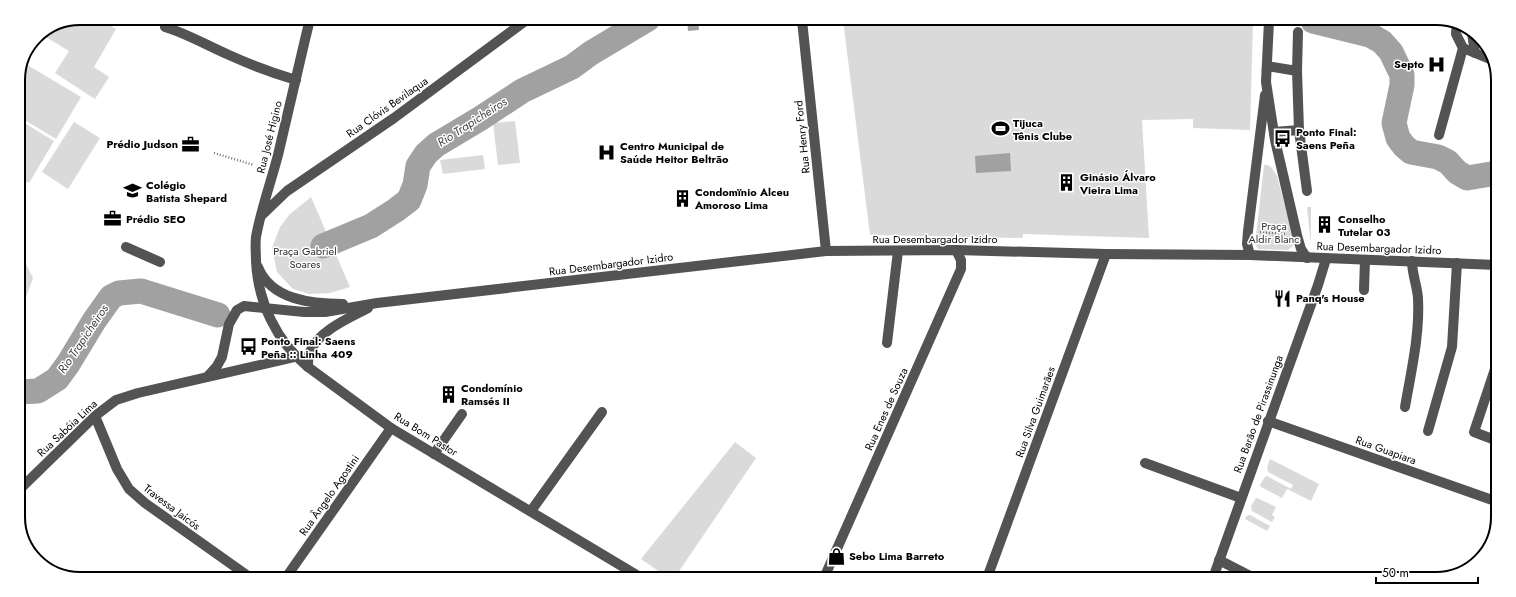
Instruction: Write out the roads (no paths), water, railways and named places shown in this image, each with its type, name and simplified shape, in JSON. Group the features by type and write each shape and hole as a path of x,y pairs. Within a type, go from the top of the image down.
{"street":[{"name":"Rua José Higino","path":"256,261 256,238 274,171 309,25"},
{"name":"Rua Clóvis Bevilaqua","path":"261,216 287,191 394,118 520,25"},
{"name":"Rua Henry Ford","path":"803,25 826,251"},
{"path":"1250,255 1247,244 1248,231 1266,82 1269,25"},
{"path":"165,27 184,33 229,55 276,74 296,80"},
{"path":"1455,29 1456,34 1463,48 1486,58"},
{"path":"1298,32 1297,71 1299,130 1307,191"},
{"path":"1473,39 1475,53"},
{"path":"1439,135 1463,48"},
{"path":"1267,66 1297,71"},
{"path":"1266,82 1274,132 1297,235 1301,249 1308,258"},
{"path":"1274,132 1299,130"},
{"path":"126,247 160,262"},
{"name":"Rua Desembargador Izidro","path":"265,308 304,312 325,312 377,303 826,251 956,250 1106,254 1250,255 1491,265"},
{"name":"Rua Enes de Souza","path":"827,572 961,269 961,260 956,250"},
{"path":"887,343 898,251"},
{"name":"Rua Silva Guimarães","path":"989,572 1106,254"},
{"name":"Rua Barão de Pirassinunga","path":"1214,572 1318,285 1326,258"},
{"path":"1364,290 1365,260"},
{"name":"Rua Desembargador Izidro","path":"256,261 265,278 272,286 285,295 305,301 324,303 377,303"},
{"name":"Rua Bom Pastor","path":"256,261 258,282 265,308 274,327 295,357 391,428 632,572"},
{"path":"1404,407 1414,358 1418,300 1412,270 1412,262"},
{"path":"1428,431 1452,347 1456,263"},
{"path":"308,367 309,353 314,343 340,323 377,303"},
{"path":"208,376 217,366 222,357 230,324 237,310 247,305 265,308"},
{"name":"Rua Sabóia Lima","path":"25,484 95,416 116,400 138,393 208,376 295,357"},
{"path":"1491,381 1474,432 1491,438"},
{"path":"531,512 602,412"},
{"path":"434,454 462,414"},
{"name":"Travessa Jaicós","path":"95,416 117,469 129,489 145,503 242,572"},
{"name":"Rua Guapiara","path":"1268,421 1491,500"},
{"name":"Rua Ângelo Agostini","path":"289,572 391,428"},
{"path":"1145,463 1241,498"},
{"path":"1219,560 1242,572"}],"waterway":[{"name":"Rio Trapicheiros","path":"323,246 371,226 409,200 415,185 418,166 426,154 436,145 522,91 572,67 591,53 638,25"},
{"name":"Rio Trapicheiros","path":"1329,25 1370,35 1382,42 1391,52 1402,75 1402,85 1394,123 1398,138 1404,146 1411,152 1438,157 1448,162 1457,172 1467,178 1491,174"},
{"name":"Rio Trapicheiros","path":"25,392 38,391 57,379 111,297 119,293 141,291 218,315"}],"place":[{"name":"Septo","path":"1437,64"},
{"name":"Tijuca Tênis Clube","path":"1000,129"},
{"name":"Ponto Final: Saens Peña","path":"1283,138"},
{"name":"Prédio Judson","path":"191,144"},
{"name":"Centro Municipal de Saúde Heitor Beltrão","path":"607,152"},
{"name":"Ginásio Álvaro Vieira Lima","path":"1067,183"},
{"name":"Colégio Batista Shepard","path":"133,191"},
{"name":"Condomïnio Alceu Amoroso Lima","path":"682,198"},
{"name":"Prédio SEO","path":"113,219"},
{"name":"Conselho Tutelar 03","path":"1325,225"},
{"name":"Panq's House","path":"1283,298"},
{"name":"Ponto Final: Saens Peña :: Linha 409","path":"248,347"},
{"name":"Condomínio Ramsés II","path":"448,394"},
{"name":"Sebo Lima Barreto","path":"836,556"}],"park label":[{"name":"Praça Aldir Blanc","path":"1274,232"},
{"name":"Praça Gabriel Soares","path":"305,257"}]}
